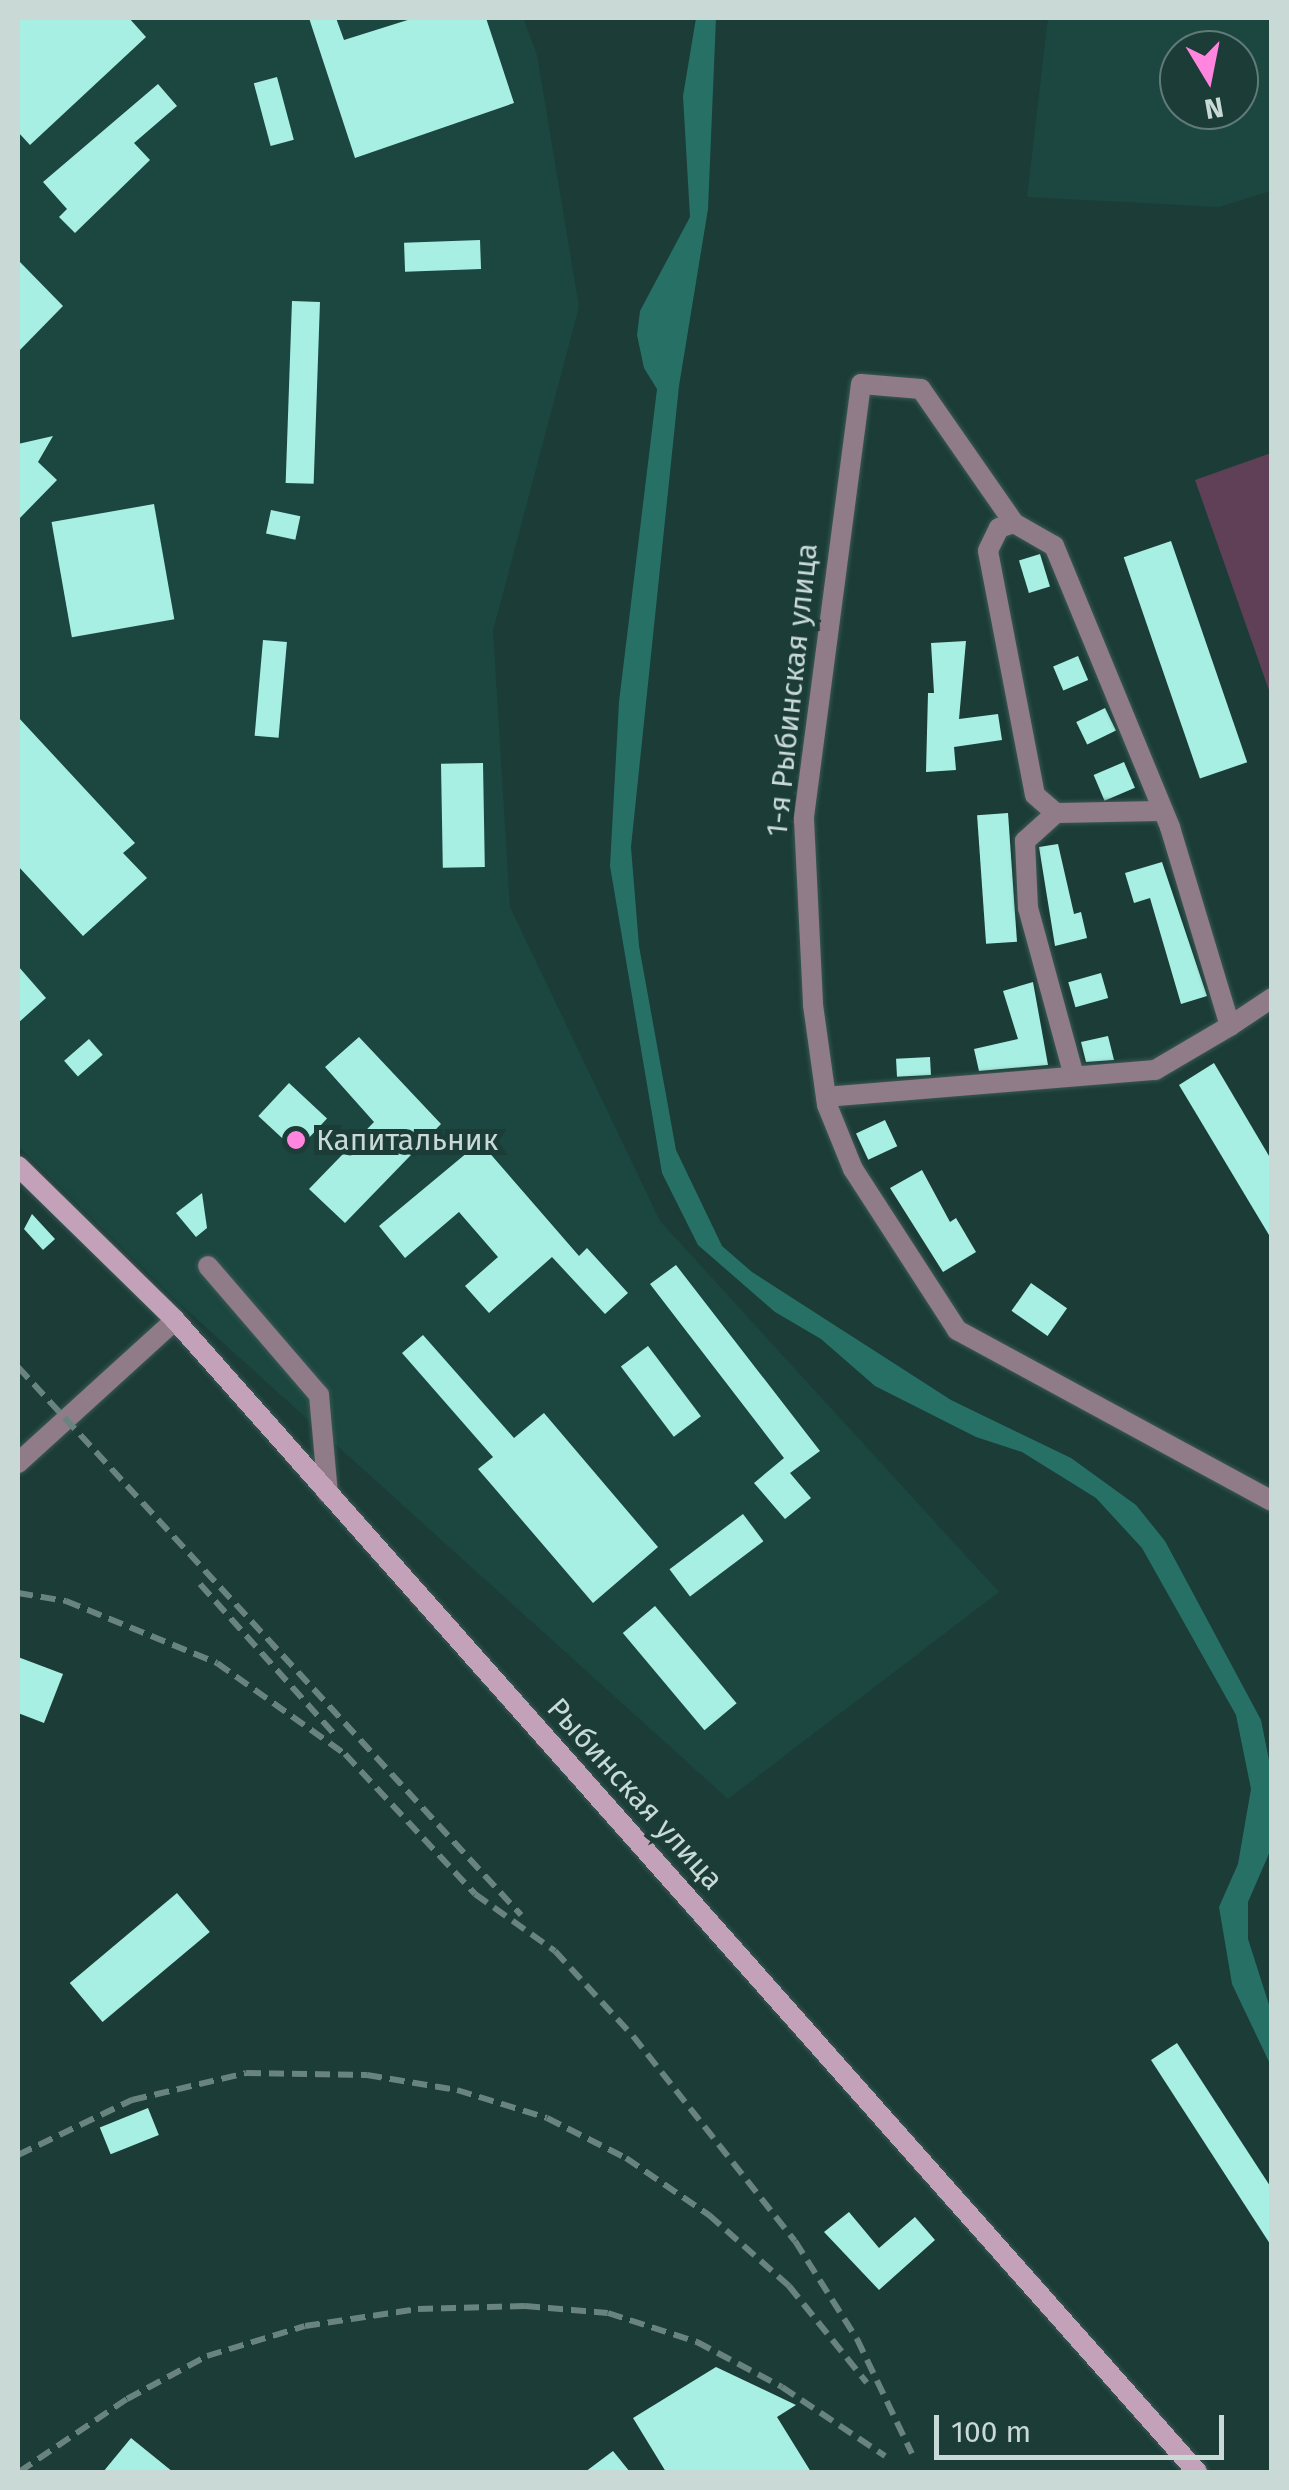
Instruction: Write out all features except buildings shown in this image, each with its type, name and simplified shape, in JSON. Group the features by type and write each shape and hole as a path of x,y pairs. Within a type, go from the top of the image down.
{"main road":[{"name":"Рыбинская улица","path":"18,1166 174,1320 1197,2472"}],"street":[{"name":"1-я Рыбинская улица","path":"1014,523 921,389 861,384 804,819 813,1006 826,1096 853,1169 957,1330 1272,1502"},
{"path":"1161,812 1056,812 1034,795 988,552 998,528 1014,523 1054,546 1161,812 1230,1026"},
{"path":"1056,812 1025,841 1028,908 1074,1076"},
{"path":"826,1096 1155,1070 1272,998"},
{"path":"208,1266 319,1395 328,1494"},
{"path":"18,1463 174,1320"}],"shaded area":[{"path":"18,18 523,18 537,55 579,307 493,631 510,907 660,1221 999,1592 728,1799 178,1302 18,1146"},
{"path":"696,18 716,18 708,209 679,386 631,847 639,946 676,1150 722,1246 752,1272 951,1400 1071,1458 1136,1505 1165,1541 1261,1720 1271,1770 1271,1849 1248,1902 1248,1939 1271,2011 1271,2066 1232,1984 1219,1907 1238,1864 1251,1789 1236,1715 1142,1548 1096,1498 1022,1452 976,1437 875,1386 821,1339 775,1312 698,1245 662,1173 610,866 619,702 657,389 644,368 637,335 640,311 690,217 683,96"},
{"path":"1048,18 1271,18 1271,191 1219,207 1027,197"},
{"path":"1272,453 1271,696 1195,480"}],"railway":[{"path":"18,1367 521,1915"},
{"path":"200,1584 333,1733"},
{"path":"18,1593 66,1601 217,1663 345,1754 475,1894 555,1951 633,2036 795,2241 857,2339 912,2454"},
{"path":"18,2155 132,2100 246,2073 367,2075 457,2090 547,2118 626,2158 709,2215 789,2286 867,2383"},
{"path":"19,2472 127,2399 207,2356 305,2326 418,2309 525,2306 608,2313 697,2342 782,2387 885,2456"}],"place":[{"name":"Капитальник","path":"296,1140"}]}
